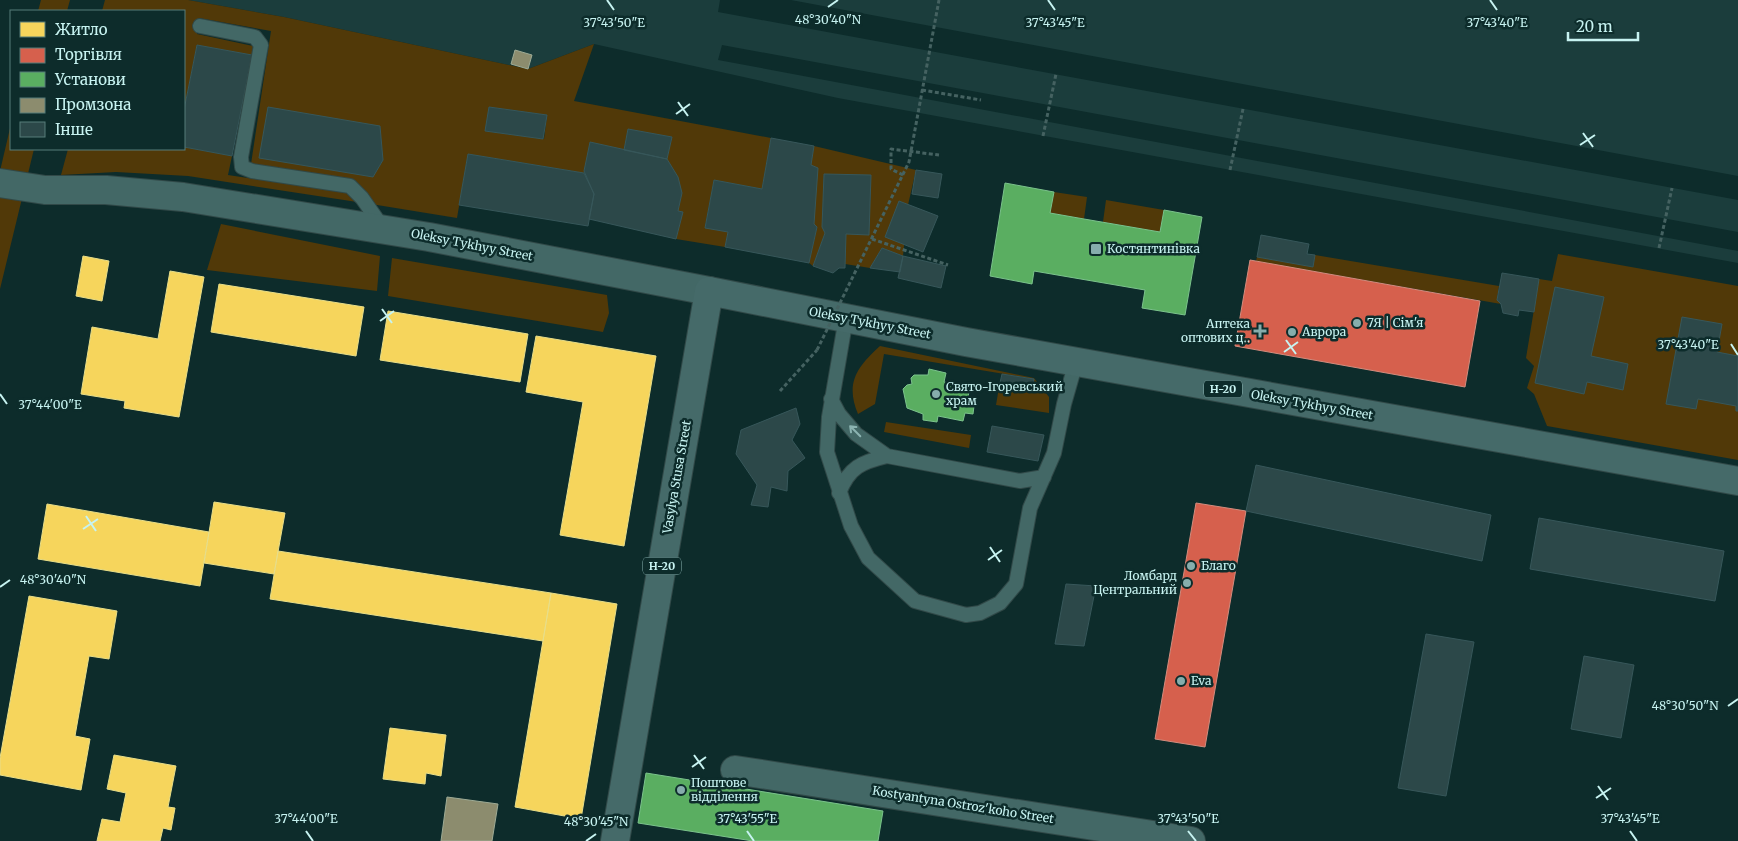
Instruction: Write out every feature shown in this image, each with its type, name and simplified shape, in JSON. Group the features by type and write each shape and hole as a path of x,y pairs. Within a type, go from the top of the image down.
{"main road":[{"name":"Oleksy Tykhyy Street","path":"709,291 1076,362 1738,481"},
{"name":"Vasylya Stusa Street","path":"614,841 709,291"}],"street":[{"name":"Oleksy Tykhyy Street","path":"0,182 45,190 156,193 384,229 709,291"},
{"name":"Kostyantyna Ostroz'koho Street","path":"735,770 1191,841"}],"lane":[{"path":"200,26 255,37 261,45 241,157 242,167 252,171 350,186 362,198 384,229"},
{"path":"846,318 831,399 827,452 851,526 868,558 915,602 966,615 980,613 1000,603 1013,588 1030,508 1054,453 1064,404 1076,362"},
{"path":"831,399 839,414 856,434 887,456"},
{"path":"839,493 845,478 863,462 887,456 1020,481 1044,477"}],"path":[{"path":"780,391 817,350 909,162 939,0"},
{"path":"1043,136 1056,74"},
{"path":"922,90 981,100"},
{"path":"1230,170 1243,109"},
{"path":"903,175 891,169 891,149 939,155"},
{"path":"1659,248 1672,188"},
{"path":"872,239 948,265"}],"shaded area":[{"path":"41,0 70,0 67,10 38,10"},
{"path":"105,0 188,0 284,17 528,69 594,44 574,101 771,138 762,189 714,180 705,227 728,232 725,247 676,239 682,212 678,211 680,203 679,184 667,159 672,137 628,129 624,150 590,142 584,173 468,154 457,218 371,204 353,180 251,164 271,31 199,18 197,34 253,46 252,55 197,45 185,105 185,10 102,10","holes":["489,107 547,115 544,139 485,131","380,126 383,160 373,177 260,158"]},
{"path":"188,0 720,0 718,12 1738,200 1738,232 722,45 718,60 1738,251 1738,263 838,98 594,44 528,69 284,17"},
{"path":"791,0 1738,0 1738,176"},
{"path":"10,128 10,150 34,150 0,289 0,171"},
{"path":"814,146 916,170 908,205 903,256 882,248 870,268 845,264 846,234 869,234 871,176 824,174 822,227 825,233 813,266 809,263 817,227 814,224 811,165"},
{"path":"185,147 232,156 228,175 349,193 357,202 188,176 116,172 61,175 68,150 185,150"},
{"path":"1054,192 1087,197 1084,219 1050,213"},
{"path":"1106,200 1164,210 1160,232 1103,222"},
{"path":"221,224 380,256 377,291 207,270"},
{"path":"1558,254 1738,286 1738,460 1547,426 1534,394 1527,388 1534,366 1526,358 1539,279 1552,281"},
{"path":"1315,255 1499,286 1497,300 1501,304 1256,261 1257,257 1313,267"},
{"path":"392,258 607,295 609,313 603,332 388,296"},
{"path":"880,346 1034,378 1049,397 1049,413 996,405 999,387 1032,392 1034,379 884,354 875,404 858,414 854,403 853,384 865,361"},
{"path":"886,422 971,435 969,448 884,432"}],"building: Житло":[{"path":"83,256 109,261 102,301 76,296"},
{"path":"170,271 204,277 179,417 124,408 125,401 81,394 92,327 158,339"},
{"path":"219,284 364,307 356,356 211,332"},
{"path":"388,311 528,334 520,382 380,360"},
{"path":"536,336 656,356 624,546 560,535 583,402 526,392"},
{"path":"214,502 285,513 274,574 204,563"},
{"path":"47,504 209,532 200,586 38,559"},
{"path":"278,551 551,593 543,641 270,599"},
{"path":"551,593 617,604 581,819 515,807"},
{"path":"29,596 117,611 109,659 89,656 75,736 90,739 81,790 0,775 0,758"},
{"path":"390,728 446,735 441,776 426,773 425,784 383,779"},
{"path":"114,755 176,766 168,807 175,808 171,830 163,828 160,841 97,841 102,819 120,822 126,793 107,789"}],"building: Торгівля":[{"path":"1250,260 1480,301 1465,387 1235,346"},
{"path":"1196,503 1246,511 1205,747 1155,739"}],"building: Установи":[{"path":"1005,183 1054,192 1050,213 1084,219 1160,232 1164,210 1202,217 1185,315 1142,308 1145,290 1034,271 1032,284 990,276"},
{"name":"Свято-Ігоревський храм","path":"929,369 946,373 944,382 970,387 968,397 975,398 973,414 965,413 963,421 938,416 937,422 923,420 923,414 907,408 903,389 907,385 912,384 911,378 914,375 928,375"},
{"path":"646,773 883,811 878,841 753,841 638,823"}],"building: Промзона":[{"path":"515,50 532,55 528,69 511,64"},
{"path":"447,797 498,804 492,841 441,841"}],"building: Інше":[{"path":"197,45 252,55 232,156 185,147 185,105"},
{"path":"268,107 380,126 383,160 373,177 259,158"},
{"path":"489,107 547,115 543,139 485,131"},
{"path":"628,129 672,137 667,159 624,150"},
{"path":"771,138 814,146 811,165 818,168 814,224 817,227 809,263 725,247 728,232 705,228 714,180 762,189"},
{"path":"590,142 667,159 678,177 682,193 678,211 683,212 676,239 589,219 594,194 584,171"},
{"path":"468,154 584,173 594,194 588,226 459,205"},
{"path":"916,170 942,174 938,198 912,194"},
{"path":"824,174 871,175 869,235 846,234 845,268 839,268 833,273 813,266 825,233 822,227"},
{"path":"899,201 938,216 923,252 885,237"},
{"path":"1261,235 1309,244 1307,254 1315,255 1313,267 1257,257"},
{"path":"882,248 903,256 900,272 870,268"},
{"path":"903,256 946,266 941,288 898,278"},
{"path":"1502,273 1539,279 1534,312 1519,310 1518,316 1503,313 1501,304 1497,300"},
{"path":"1555,287 1604,297 1591,356 1628,364 1623,390 1587,382 1584,394 1535,383"},
{"path":"1682,317 1722,324 1717,352 1738,356 1738,411 1736,411 1736,406 1698,399 1696,409 1666,404"},
{"path":"1002,374 1034,379 1032,392 999,387"},
{"path":"796,408 800,424 792,440 805,458 788,471 787,491 771,487 768,507 751,505 757,485 736,454 741,430"},
{"path":"992,426 1044,435 1038,461 987,452"},
{"path":"1256,465 1491,515 1482,561 1246,511"},
{"path":"1539,518 1724,551 1715,601 1530,569"},
{"path":"1066,584 1096,586 1084,646 1055,644"},
{"path":"1426,634 1474,642 1446,796 1398,788"},
{"path":"1584,656 1634,665 1621,738 1571,729"}],"place":[{"name":"Костянтинівка","path":"1096,249"},
{"name":"7Я | Сім'я","path":"1357,323"},
{"name":"Аптека оптових ц‥","path":"1260,331"},
{"name":"Аврора","path":"1292,332"},
{"name":"Свято-Ігоревський храм","path":"936,394"},
{"name":"Благо","path":"1191,566"},
{"name":"Ломбард Центральний","path":"1187,583"},
{"name":"Eva","path":"1181,681"},
{"name":"Поштове відділення","path":"681,790"}]}
